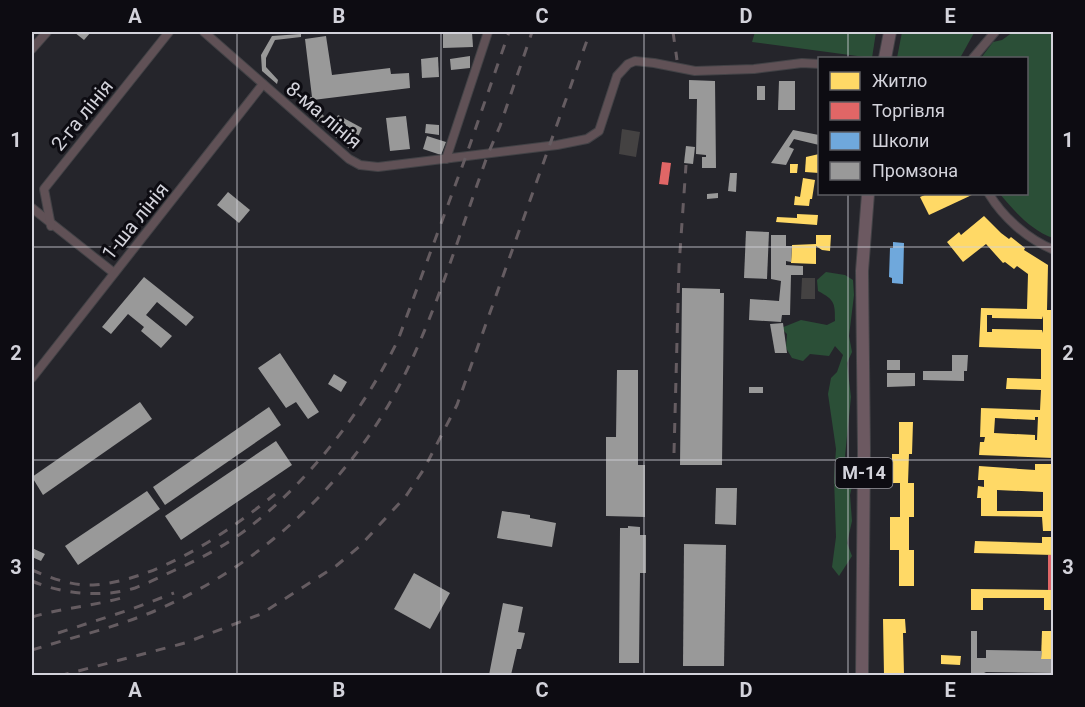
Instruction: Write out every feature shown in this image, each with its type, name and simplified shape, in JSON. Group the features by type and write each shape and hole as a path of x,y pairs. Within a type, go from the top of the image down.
{"main road":[{"path":"885,57 890,32"},
{"name":"М-14","path":"862,675 864,462 862,271 868,195"}],"street":[{"path":"32,49 47,32"},
{"name":"2-га лінія","path":"51,226 44,189 169,32"},
{"name":"8-ма лінія","path":"204,32 349,159 360,165 378,167 568,144 587,139 599,131 617,76 628,64 635,62 654,63 695,71 754,69 802,63 818,64"},
{"path":"446,159 488,32"},
{"path":"974,57 995,32"},
{"name":"1-ша лінія","path":"32,378 263,84"},
{"path":"990,195 1002,212 1016,225 1053,250"},
{"path":"32,208 51,226 114,273"}],"green space":[{"path":"755,32 876,32 872,57 752,42"},
{"path":"902,32 974,33 961,57 897,57"},
{"path":"1013,32 1053,32 1053,238 1031,225 1001,195 1028,195 1028,57 982,57 993,42 1002,40"},
{"path":"826,272 845,275 853,280 854,295 849,336 852,352 847,363 851,397 845,456 853,482 850,495 852,521 847,543 852,556 839,576 832,567 836,537 834,478 836,449 828,394 831,378 837,372 843,355 835,346 829,356 810,354 803,361 792,358 786,348 787,334 781,328 801,320 827,325 835,321 833,303 818,291 817,280"}],"building: Житло":[{"path":"818,154 818,173 805,172 806,157"},
{"path":"790,164 798,164 797,173 790,173"},
{"path":"803,178 815,180 809,206 794,205 795,196 800,197"},
{"path":"925,195 972,195 929,215 920,197"},
{"path":"797,214 818,215 817,225 776,222 777,217 797,218"},
{"path":"984,216 1001,233 1009,239 1011,237 1025,248 1024,250 1048,265 1047,310 1053,310 1053,458 979,455 980,442 984,442 985,437 980,437 981,408 1040,410 1041,390 1006,389 1007,378 1041,379 1041,349 979,347 981,308 1027,309 1028,274 1017,266 1014,269 1005,262 1003,263 986,244 963,262 947,242 959,232 961,235","holes":["987,315 992,315 992,318 1042,319 1043,316 1043,333 1042,330 992,329 992,332 987,332","1035,417 1038,417 1037,440 1035,440 1035,435 994,433 995,418 1035,420"]},
{"path":"816,235 831,235 830,251 816,246 816,264 791,263 792,245 816,244"},
{"path":"899,422 913,422 908,483 914,483 914,517 909,517 909,550 914,550 914,586 899,586 899,550 890,550 890,517 900,517 900,483 892,483 892,454 899,454"},
{"path":"1035,464 1053,464 1053,531 1043,531 1042,517 981,516 981,498 977,498 978,486 984,487 984,480 978,480 979,466 1035,470","holes":["997,490 1043,492 1043,511 997,511"]},
{"path":"1042,537 1053,537 1053,555 974,553 975,541 1042,543"},
{"path":"971,589 1053,590 1053,610 1044,610 1044,598 983,598 983,610 971,610"},
{"path":"883,619 905,619 904,675 884,675"},
{"path":"1042,631 1053,631 1053,659 1041,659"},
{"path":"941,655 961,656 960,665 941,664"}],"building: Торгівля":[{"path":"662,162 671,163 668,185 659,184"},
{"path":"1048,555 1054,555 1054,590 1048,590"}],"building: Школи":[{"path":"893,242 904,243 903,284 892,283 892,278 889,277 890,248 893,248"}],"building: Промзона":[{"path":"74,32 91,32 84,40"},
{"path":"443,32 472,32 473,47 443,48"},
{"path":"301,34 301,37 275,40 266,58 266,67 278,80 277,84 262,71 261,55 272,36"},
{"path":"326,36 332,75 390,68 391,74 409,73 410,88 313,100 313,107 305,108 304,98 312,97 305,39"},
{"path":"470,56 470,68 451,70 450,59"},
{"path":"438,57 439,77 422,78 421,59"},
{"path":"689,80 715,81 716,168 702,168 702,157 706,155 696,154 697,99 689,99"},
{"path":"779,81 795,81 795,110 778,110"},
{"path":"757,86 765,86 765,100 757,100"},
{"path":"317,109 324,116 318,122 311,115"},
{"path":"338,115 362,128 358,137 334,123"},
{"path":"406,116 410,149 390,151 386,118"},
{"path":"426,124 439,125 439,135 425,133"},
{"path":"330,125 356,147 352,151 327,130"},
{"path":"793,130 818,135 818,145 794,139 789,147 794,149 786,165 771,163"},
{"path":"427,136 446,142 441,155 423,149"},
{"path":"686,146 695,147 693,164 684,163"},
{"path":"730,173 737,173 736,192 728,191"},
{"path":"228,192 250,210 239,223 217,205"},
{"path":"718,193 718,198 707,199 707,194"},
{"path":"746,231 769,232 767,279 744,278"},
{"path":"771,235 786,235 786,246 792,246 791,262 786,261 786,265 803,266 803,275 791,275 790,315 782,315 781,322 749,320 750,299 779,301 781,281 771,279"},
{"path":"144,277 194,317 186,326 157,302 146,315 172,336 161,348 141,331 144,327 128,314 111,334 102,327"},
{"path":"682,288 720,289 720,293 724,293 722,465 680,465"},
{"path":"783,323 787,353 775,353 770,324"},
{"path":"280,353 319,412 308,419 296,402 286,408 258,368"},
{"path":"952,355 968,355 964,381 923,380 923,371 952,371"},
{"path":"887,360 900,360 900,370 887,370"},
{"path":"617,370 638,370 638,465 645,465 645,517 606,516 606,437 616,437"},
{"path":"887,373 915,373 915,386 887,387"},
{"path":"334,374 347,382 341,392 328,384"},
{"path":"749,387 763,387 763,393 749,393"},
{"path":"140,402 152,419 43,495 32,477"},
{"path":"269,407 281,425 165,505 153,487"},
{"path":"276,441 292,465 181,540 165,516"},
{"path":"716,488 737,488 736,525 715,524"},
{"path":"147,491 160,509 78,565 65,546"},
{"path":"502,511 530,515 530,518 556,523 552,547 497,538"},
{"path":"628,526 640,527 640,535 646,535 646,573 640,573 639,663 619,663 620,528 628,528"},
{"path":"684,544 726,545 724,666 683,666"},
{"path":"32,548 45,554 41,561 32,557"},
{"path":"414,573 450,593 430,629 394,609"},
{"path":"503,603 523,607 518,632 525,633 521,649 517,649 511,675 489,675"},
{"path":"971,631 977,631 977,658 986,658 986,650 1042,651 1041,659 1053,659 1053,673 986,672 984,675 971,675"}],"building: Інше":[{"path":"622,129 640,132 636,157 619,154"},
{"path":"802,278 815,278 815,299 801,299"}],"railway":[{"path":"32,581 69,592 96,594 123,591 140,586 234,539 296,486 316,464 353,416 398,340 509,32"},
{"path":"32,650 142,616 197,591 270,542 334,481 362,446 386,409 419,344 500,126 532,32"},
{"path":"59,676 185,643 261,614 336,566 360,546 406,496 424,469 457,405 590,32"},
{"path":"673,32 677,60"},
{"path":"674,453 679,266 686,165"},
{"path":"32,570 62,581 85,585 117,582 141,575 190,553 236,524 275,494"},
{"path":"58,633 174,593"},
{"path":"32,617 125,597"}]}
